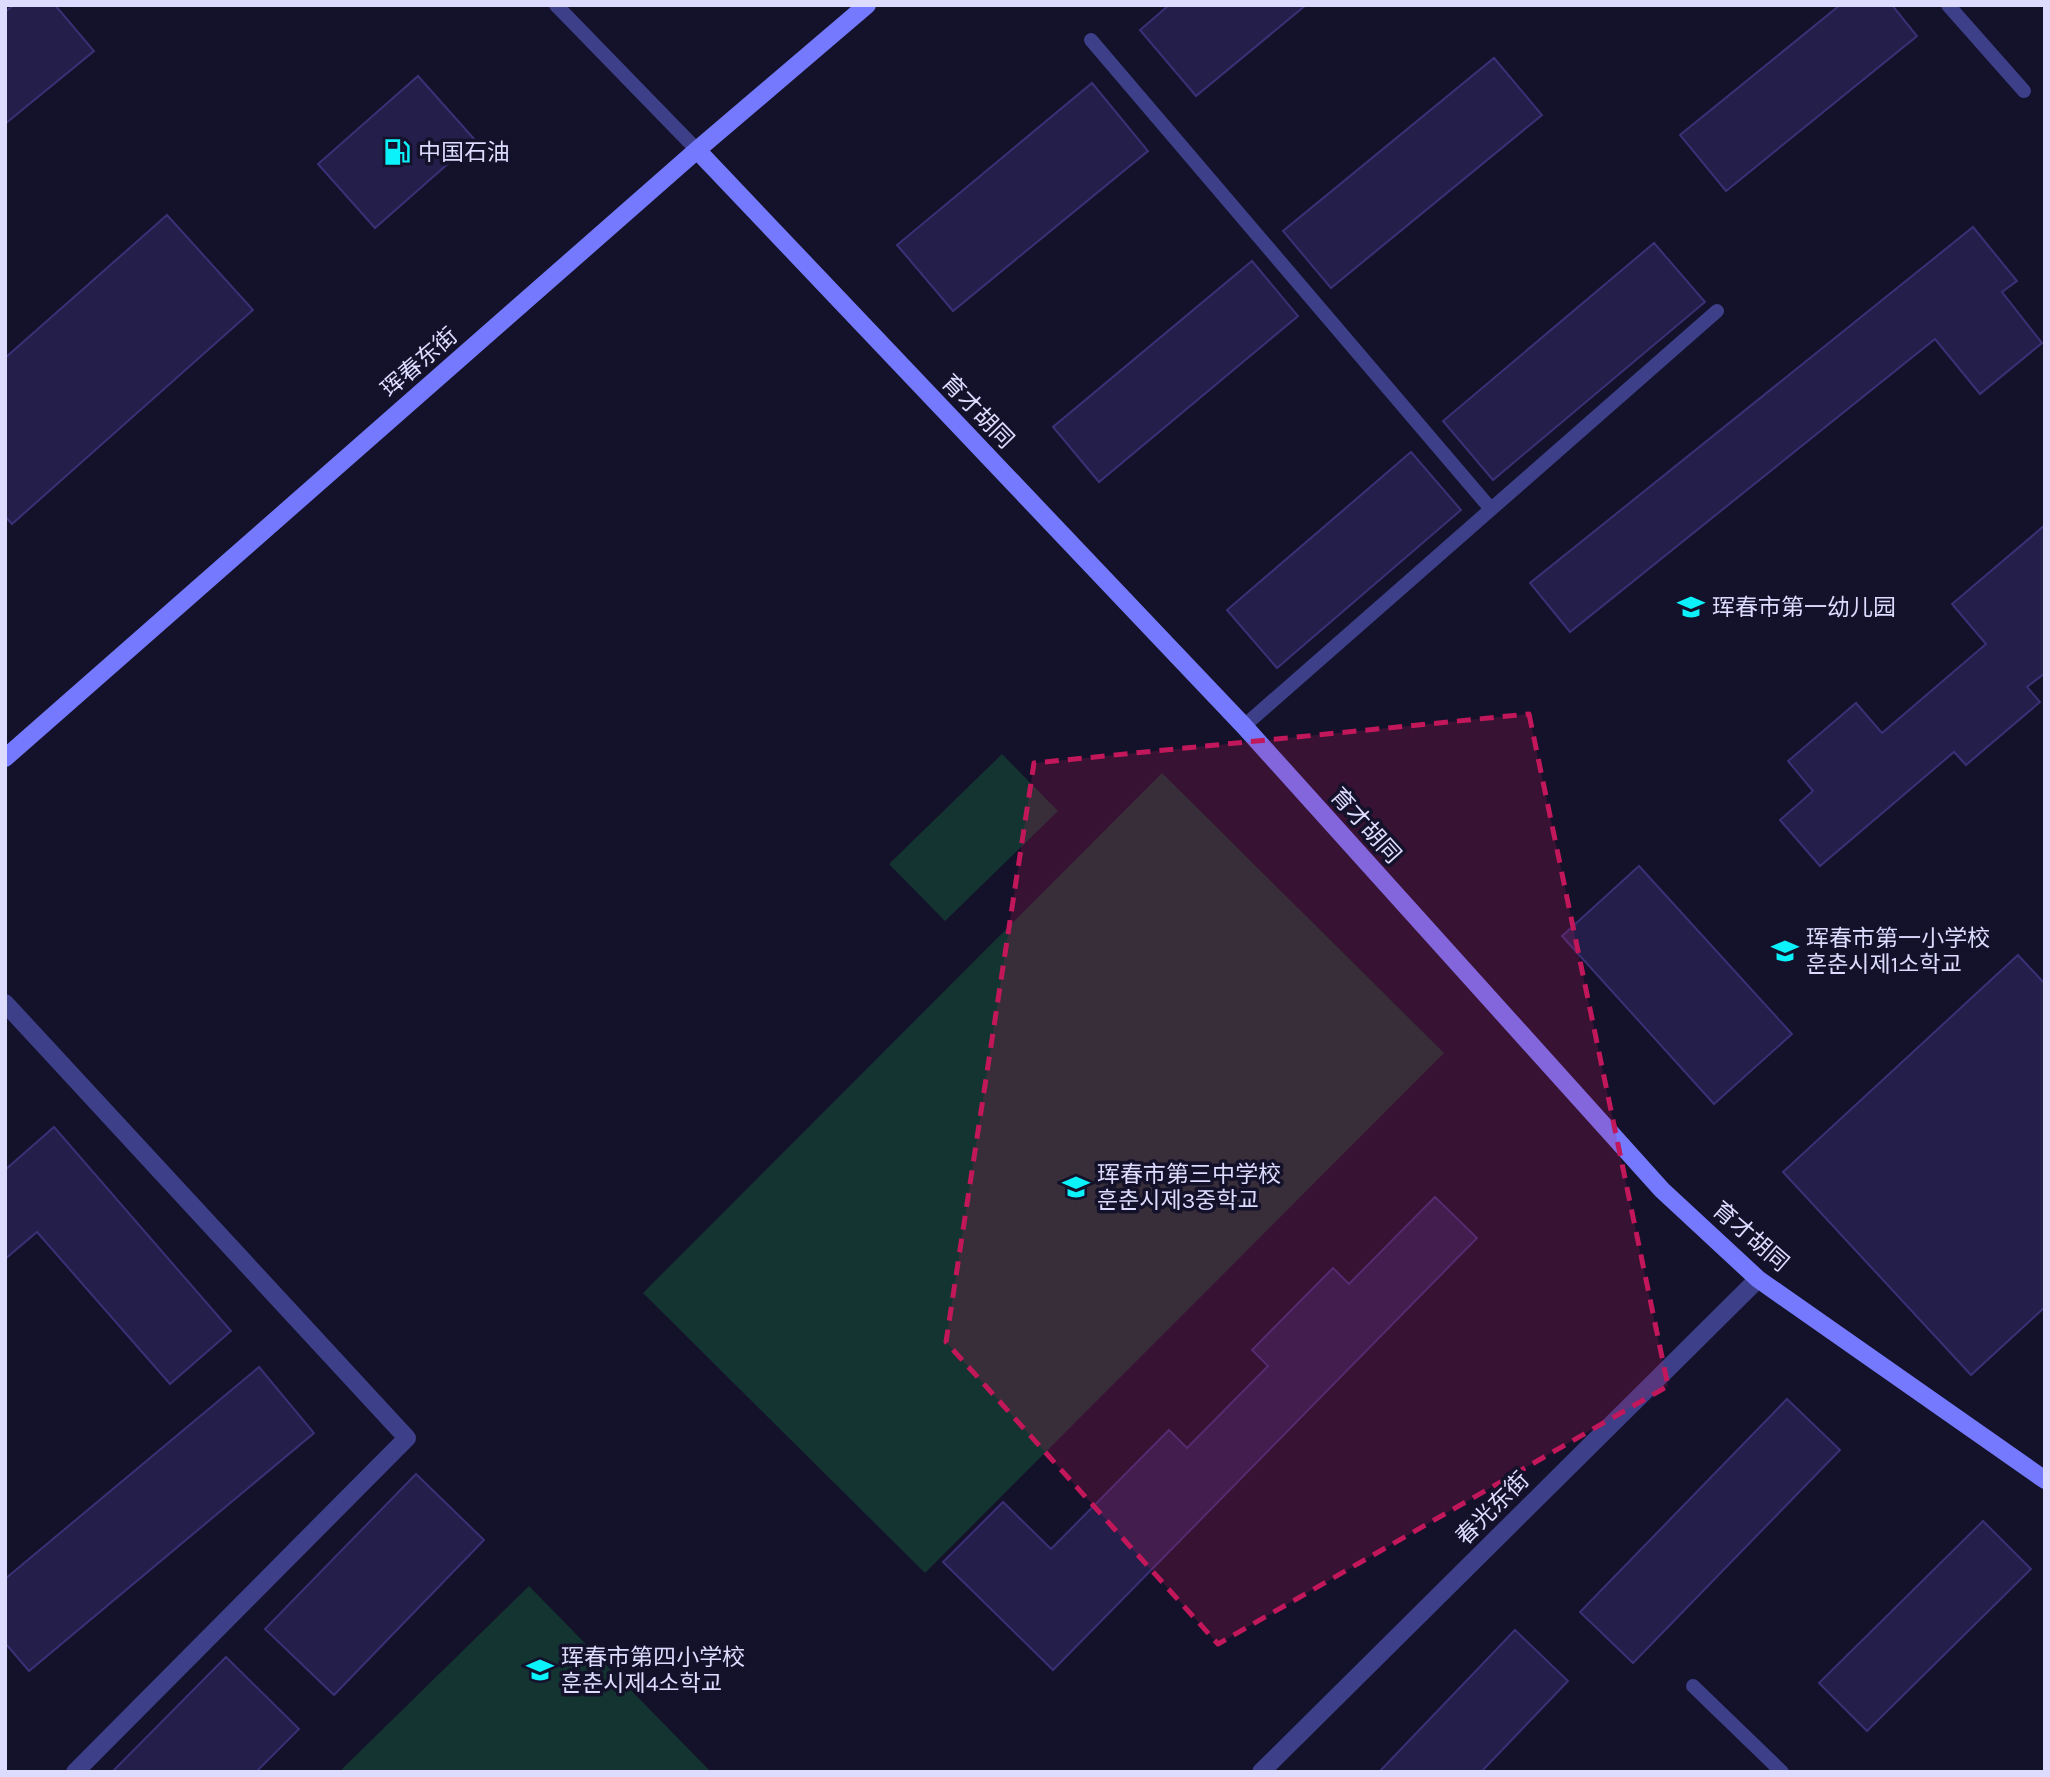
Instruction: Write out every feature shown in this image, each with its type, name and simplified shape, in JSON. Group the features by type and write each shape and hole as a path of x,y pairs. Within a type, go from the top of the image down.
{"street":[{"name":"珲春东街","path":"5,758 697,150 867,5"},
{"name":"育才胡同","path":"697,150 1244,726 1662,1190 1758,1279 2045,1480"},
{"path":"5,1003 407,1438 75,1772"},
{"name":"春光东街","path":"1261,1772 1758,1279"}],"lane":[{"path":"556,5 697,150"},
{"path":"1948,5 2024,91"},
{"path":"1091,40 1491,509"},
{"path":"1244,726 1717,311"},
{"path":"1693,1686 1782,1772"}],"highlighted area":[{"path":"1529,714 1668,1386 1218,1644 946,1342 1034,763"}],"green space":[{"path":"1002,754 1058,811 945,921 889,864"},
{"path":"1162,773 1444,1053 925,1573 643,1293"},
{"name":"珲春市第四小学校 훈춘시제4소학교","path":"529,1586 711,1772 339,1772"}],"building":[{"path":"14,5 55,5 94,51 5,124 5,12"},
{"path":"1169,5 1306,5 1196,96 1140,30"},
{"path":"1840,5 1892,5 1917,36 1726,191 1680,135"},
{"path":"1494,58 1542,115 1331,288 1283,231"},
{"name":"中国石油","path":"418,76 475,140 375,228 318,164"},
{"path":"1092,83 1148,151 953,311 897,245"},
{"path":"167,215 253,310 12,524 5,516 5,358"},
{"path":"1973,227 2017,281 2002,292 2042,343 1980,394 1935,339 1570,632 1530,583"},
{"path":"1654,243 1705,302 1493,480 1443,421"},
{"path":"1252,261 1298,316 1099,482 1053,427"},
{"path":"1411,452 1461,510 1277,668 1227,610"},
{"path":"2045,525 2045,673 2027,687 2040,702 1966,765 1954,752 1820,866 1780,820 1813,791 1788,761 1856,703 1882,733 1986,644 1952,604"},
{"path":"1639,866 1792,1034 1714,1104 1562,936"},
{"path":"2018,955 2045,984 2045,1307 1971,1375 1783,1172"},
{"path":"54,1127 231,1331 170,1384 37,1232 5,1259 5,1170"},
{"path":"1435,1197 1477,1238 1053,1670 943,1562 1003,1502 1051,1549 1169,1430 1187,1448 1268,1366 1252,1350 1333,1268 1349,1284"},
{"path":"259,1367 314,1433 29,1671 5,1643 5,1579"},
{"path":"1787,1399 1840,1450 1633,1663 1580,1612"},
{"path":"416,1474 484,1540 334,1695 265,1629"},
{"path":"1983,1521 2031,1569 1867,1731 1819,1683"},
{"path":"1515,1630 1568,1681 1481,1772 1379,1772"},
{"path":"226,1657 299,1729 256,1772 112,1772"}],"place":[{"name":"中国石油","path":"397,152"},
{"name":"珲春市第一幼儿园","path":"1691,607"},
{"name":"珲春市第一小学校 훈춘시제1소학교","path":"1785,951"},
{"name":"珲春市第三中学校 훈춘시제3중학교","path":"1076,1187"},
{"name":"珲春市第四小学校 훈춘시제4소학교","path":"540,1670"}]}
